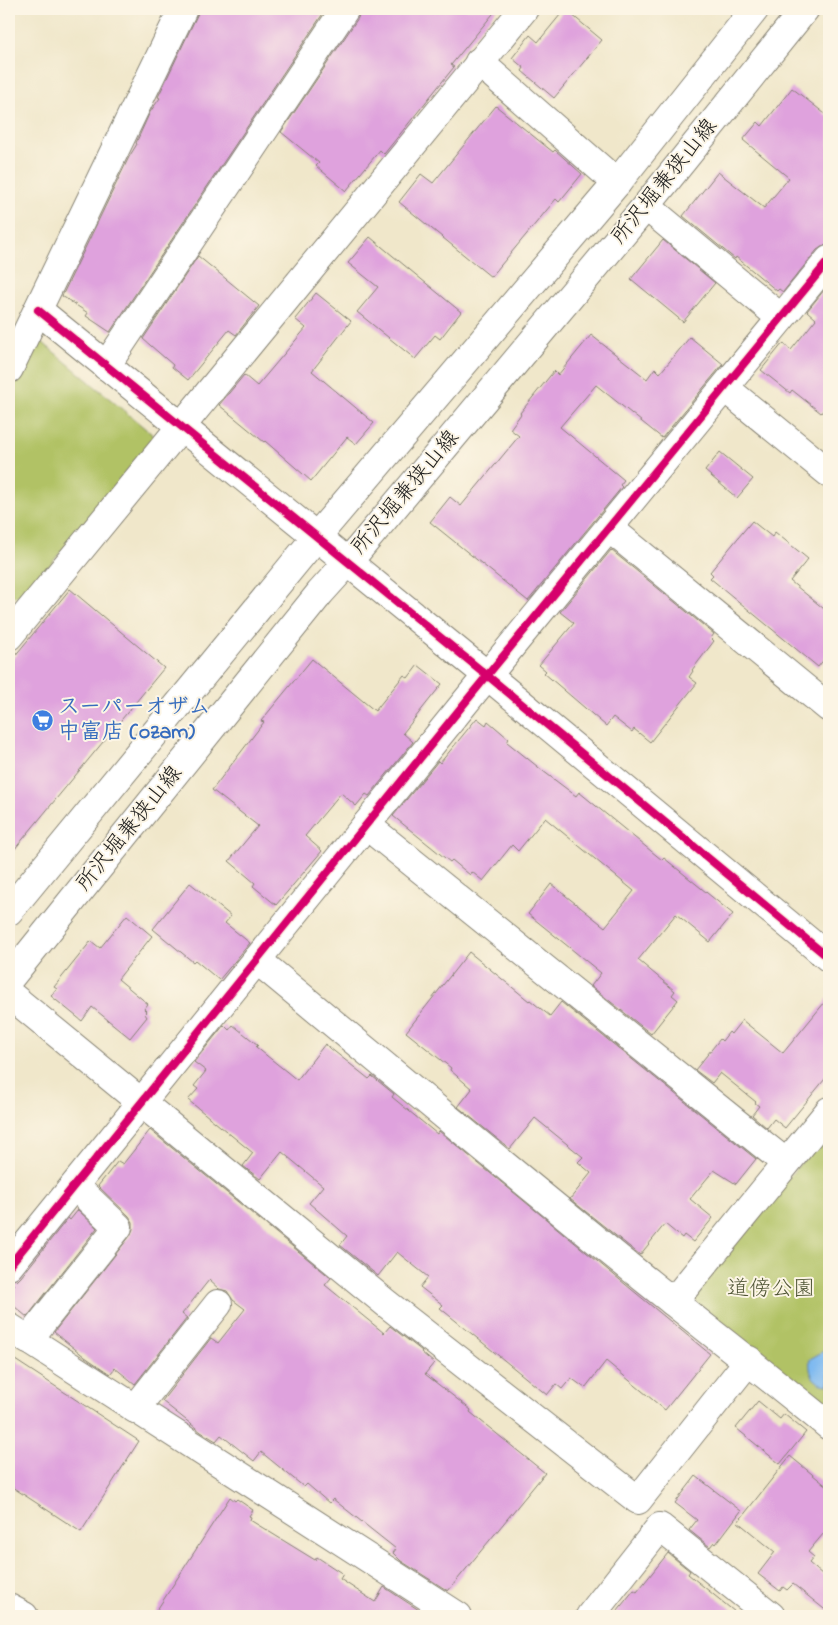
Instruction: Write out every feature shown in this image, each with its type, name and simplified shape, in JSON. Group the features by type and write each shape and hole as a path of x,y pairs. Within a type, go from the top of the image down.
{"street":[{"path":"9,370 183,9"},
{"path":"106,366 345,9"},
{"path":"9,636 17,607 181,427 524,9"},
{"name":"所沢堀兼狭山線","path":"9,911 317,536 617,183 755,9"},
{"name":"所沢堀兼狭山線","path":"9,979 320,592 348,562 646,206 805,9"},
{"path":"479,62 617,183"},
{"path":"646,206 781,318"},
{"path":"9,1266 366,825 829,260"},
{"path":"38,310 488,676 829,958"},
{"path":"724,388 829,473"},
{"path":"609,528 829,708"},
{"path":"366,825 786,1163"},
{"path":"257,960 460,1130 829,1426"},
{"path":"9,994 388,1304 638,1500 749,1360"},
{"path":"673,1302 829,1111"},
{"path":"75,1186 118,1227 19,1333 458,1616"},
{"path":"135,1409 218,1304"},
{"path":"590,1616 660,1527 770,1616"},
{"path":"9,1608 24,1616"}],"green space":[{"path":"42,342 153,435 153,441 25,595 14,597 9,592 9,395 30,344"},
{"name":"道傍公園","path":"829,1129 829,1412 697,1304 693,1293"}],"water":[{"path":"829,1348 829,1385 819,1383 813,1377 810,1369 810,1359"}],"building":[{"path":"200,9 326,9 110,332 86,316 88,313 62,296 137,144 150,112 160,98 158,97"},
{"path":"360,9 497,9 451,65 454,67 384,154 380,150 346,191 316,166 319,163 281,132 358,18"},
{"path":"565,9 602,40 554,98 522,71 524,68 512,58 530,35 538,42"},
{"path":"792,88 829,117 829,245 817,250 783,292 779,289 777,291 683,216 718,172 764,208 789,178 743,140 758,122 762,126"},
{"path":"496,106 553,152 555,150 582,174 559,202 556,199 491,277 399,202 421,174 433,183"},
{"path":"370,237 461,312 440,339 435,335 415,359 357,312 378,287 348,263"},
{"path":"663,240 715,283 683,322 631,279"},
{"path":"198,256 259,306 236,335 229,330 188,380 143,339"},
{"path":"829,284 829,403 821,413 792,390 790,393 761,370 783,343 791,350 816,319 807,311"},
{"path":"316,293 351,321 312,371 374,423 356,444 347,437 311,481 265,441 219,405 244,375 257,386 306,328 295,319"},
{"path":"591,335 647,379 655,368 660,373 690,337 723,364 662,438 596,385 560,427 624,480 620,485 622,487 528,601 430,522 450,497 461,506 519,436 510,429 520,413 554,371 558,375"},
{"path":"720,452 753,479 737,498 705,471"},
{"path":"752,521 772,537 775,532 808,559 790,581 829,613 829,653 818,667 710,578 713,575 710,572"},
{"path":"611,550 714,634 711,638 714,641 692,670 689,677 697,683 650,742 634,729 632,732 613,717 606,726 544,673 546,671 539,665 574,623 560,612"},
{"path":"70,589 164,668 9,856 9,663"},
{"path":"312,659 375,711 404,675 408,678 418,665 442,684 403,733 413,742 369,796 366,794 356,806 341,793 305,836 322,851 276,905 253,886 255,883 229,861 258,826 212,790 264,722 261,721"},
{"path":"477,718 486,725 488,721 509,739 507,742 543,771 576,796 579,792 662,860 664,858 733,914 710,942 676,914 638,960 675,991 672,995 678,1000 651,1034 591,986 601,973 528,914 551,884 605,927 634,891 545,818 518,851 512,845 483,881 472,872 470,875 452,860 450,862 393,816 438,761 440,763"},
{"path":"190,883 231,916 225,923 250,943 219,980 195,960 193,962 153,929"},
{"path":"127,915 152,936 118,979 148,1004 144,1009 147,1012 145,1014 147,1017 130,1038 92,1007 82,1021 51,996 57,989 54,987 91,941 100,948"},
{"path":"469,952 550,1016 561,1002 756,1159 736,1184 714,1170 690,1199 713,1218 693,1242 684,1235 682,1238 665,1224 640,1255 570,1199 591,1173 578,1162 583,1157 535,1118 510,1149 458,1107 472,1089 450,1070 451,1068 406,1032"},
{"path":"829,997 829,1074 785,1128 774,1119 767,1128 752,1115 759,1106 756,1102 720,1073 712,1083 695,1070 720,1039 722,1041 729,1032 731,1034 742,1020 783,1053"},
{"path":"224,1025 229,1030 233,1025 258,1045 256,1047 297,1080 325,1044 369,1079 372,1076 394,1094 392,1097 437,1134 439,1131 710,1354 665,1410 606,1361 585,1388 571,1378 562,1389 556,1384 547,1395 440,1308 443,1305 420,1287 428,1277 397,1252 378,1276 340,1245 347,1236 309,1203 323,1186 282,1152 260,1179 243,1166 253,1153 188,1100 198,1089 194,1086 206,1071 194,1062"},
{"path":"150,1130 331,1278 325,1285 384,1333 390,1326 422,1351 434,1363 425,1374 471,1410 470,1412 545,1473 448,1591 401,1561 393,1553 396,1549 333,1499 329,1503 307,1484 304,1487 261,1452 254,1461 221,1435 216,1441 201,1432 162,1401 211,1338 218,1343 245,1309 233,1300 227,1291 219,1289 209,1280 182,1314 187,1318 135,1384 115,1368 110,1374 54,1332 130,1236 133,1222 98,1186 118,1161 123,1164"},
{"path":"78,1210 97,1228 27,1317 9,1302 9,1289 21,1277 68,1218 70,1220"},
{"path":"9,1356 139,1441 81,1532 9,1485"},
{"path":"758,1401 780,1419 784,1414 806,1432 780,1464 736,1428"},
{"path":"790,1456 829,1488 829,1527 808,1552 814,1557 809,1563 829,1580 829,1613 793,1584 787,1590 783,1587 780,1591 758,1574 775,1552 738,1522"},
{"path":"696,1476 741,1511 716,1544 714,1542 710,1547 689,1530 697,1520 675,1503"},
{"path":"230,1497 235,1501 237,1499 253,1510 249,1516 251,1517 250,1520 315,1560 317,1557 343,1574 340,1579 375,1602 384,1587 428,1616 153,1616"},
{"path":"668,1553 690,1571 688,1574 740,1616 613,1616 634,1590 637,1592"}],"cycle path":[{"path":"9,1266 472,694 829,260"},
{"path":"38,310 488,676 829,958"}],"place":[{"name":"スーパーオザム 中富店 (ozam)","path":"42,721"}]}
